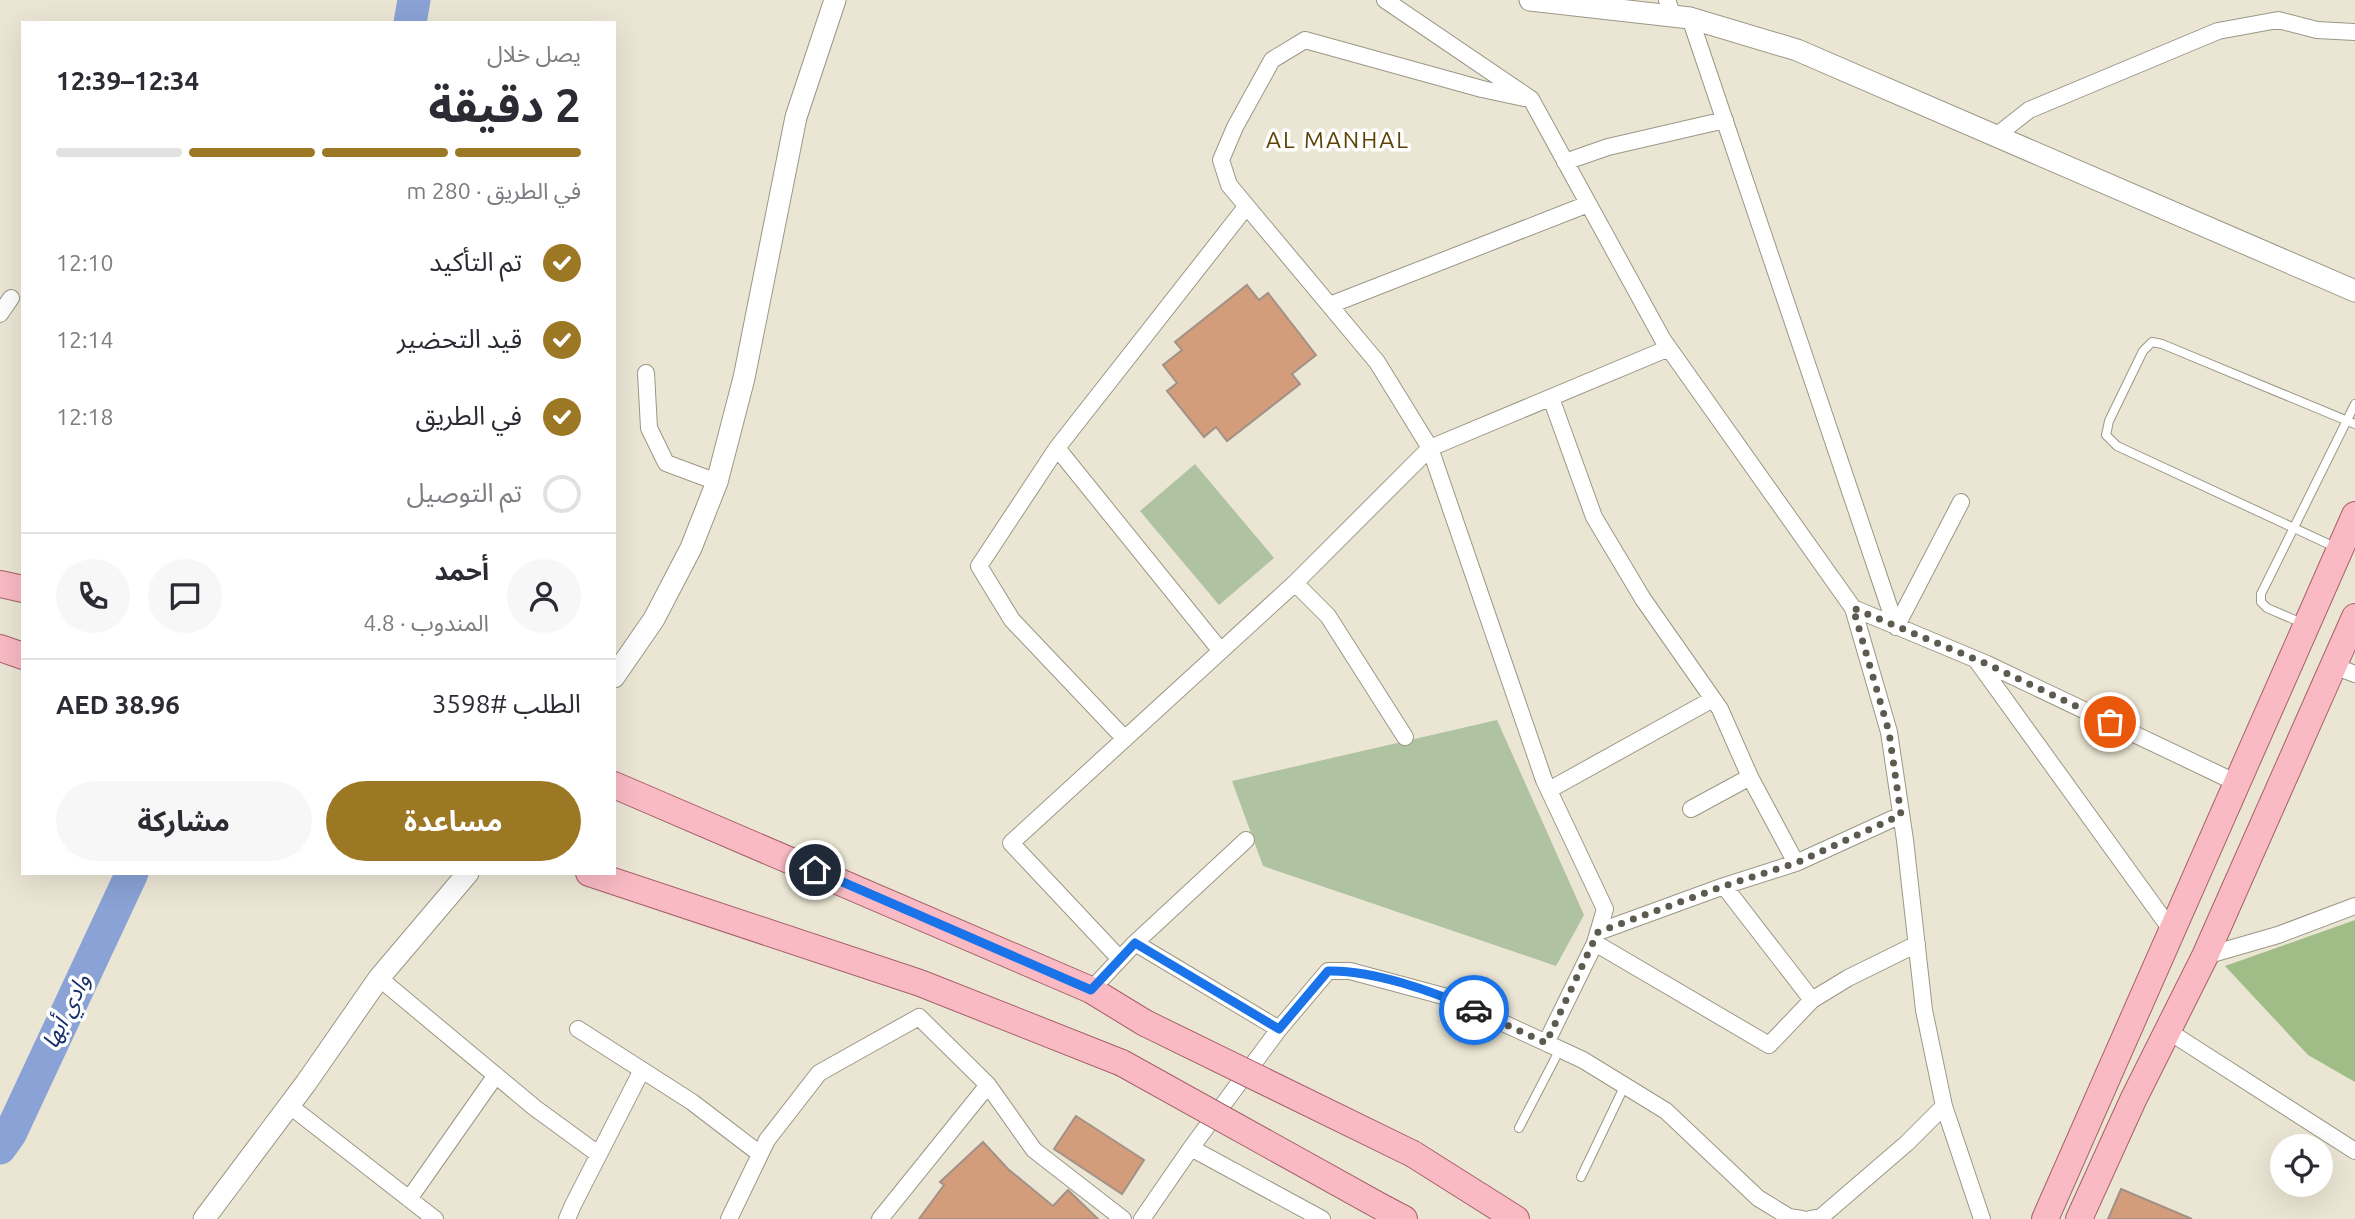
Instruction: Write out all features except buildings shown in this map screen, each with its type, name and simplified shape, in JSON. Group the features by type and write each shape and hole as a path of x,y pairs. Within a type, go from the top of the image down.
{"main road":[{"path":"2045,1219 2355,515"},
{"path":"0,584 21,589"},
{"path":"2079,1219 2133,1100 2345,670 2355,617"},
{"path":"0,648 21,655"},
{"path":"616,786 1091,990 1145,1023 1413,1154 1516,1219"},
{"path":"616,802 690,816"},
{"path":"613,879 920,983 1122,1063 1394,1214"}],"street":[{"path":"616,674 654,619 691,548 717,482 744,378 796,117 835,0"},
{"path":"1385,0 1531,99 1669,348 1853,608 1889,732 1924,1010 1944,1106 1982,1219"},
{"path":"1530,0 1677,12 1797,50 2355,291"},
{"path":"1677,12 1725,120 1896,627"},
{"path":"1996,136 2029,110 2218,31 2278,20 2318,30 2355,32"},
{"path":"1531,99 1482,89 1305,40 1272,60 1235,127 1221,160 1228,185 1377,362 1430,449 1549,790 1605,909 1553,1046"},
{"path":"1565,162 1608,147 1725,120"},
{"path":"1330,306 1588,204"},
{"path":"1125,738 1012,620 979,566 1057,448 1246,207"},
{"path":"0,314 11,298"},
{"path":"1120,959 1011,843 1295,583 1430,449 1669,348"},
{"path":"646,373 649,428 666,463 717,482"},
{"path":"1551,398 1594,517 1643,599 1720,709 1750,777 1796,863"},
{"path":"1057,448 1220,650"},
{"path":"1896,627 1961,502"},
{"path":"1295,583 1328,616 1405,737"},
{"path":"1853,608 1976,660 2237,783"},
{"path":"1976,660 2172,931"},
{"path":"1549,790 1713,699"},
{"path":"1691,809 1750,777"},
{"path":"1596,937 1724,886 1796,863 1901,815"},
{"path":"1091,990 1135,943 1247,840"},
{"path":"204,1219 290,1105 379,978 466,875"},
{"path":"1724,886 1812,1000"},
{"path":"2205,956 2278,935 2355,906"},
{"path":"1596,937 1769,1045 1812,1000 1848,978 1917,944"},
{"path":"1135,943 1279,1029"},
{"path":"1142,1219 1279,1029 1328,971 1350,971 1447,997 1583,1059 1666,1111 1758,1198 1788,1217 1802,1219"},
{"path":"379,978 535,1108 598,1154"},
{"path":"729,1219 767,1140 819,1073 919,1017 988,1085 1034,1150 1123,1219"},
{"path":"578,1029 692,1102 760,1154"},
{"path":"2168,1031 2355,1152"},
{"path":"568,1219 642,1070"},
{"path":"409,1199 496,1075"},
{"path":"880,1219 988,1085"},
{"path":"290,1105 435,1219"},
{"path":"1810,1219 1821,1217 1944,1106"},
{"path":"1191,1148 1300,1214 1322,1219"}],"lane":[{"path":"2339,550 2117,446 2106,435 2109,421 2143,351 2152,342 2351,422"},
{"path":"2305,624 2267,608 2261,602 2261,594 2351,422 2355,404"},
{"path":"1519,1128 1553,1046"},
{"path":"1581,1177 1625,1085"}],"green space":[{"path":"1195,464 1274,558 1219,605 1140,511"},
{"path":"1497,720 1584,915 1556,966 1263,866 1232,781"},
{"path":"2355,920 2355,1082 2308,1055 2225,966"}],"waterway":[{"name":"وادي أبها","path":"410,21 414,0"},
{"name":"وادي أبها","path":"0,1148 10,1134 131,875"}],"way so far":[{"path":"1474,1010 1546,1043 1598,932 1796,863 1901,815 1889,732 1853,608 1987,664 2110,722"}],"district":[{"name":"AL MANHAL","path":"1338,140"}],"route":[{"path":"815,870 1091,990 1135,943 1279,1029 1328,971 1350,971 1374,976 1447,997 1474,1010"}]}
